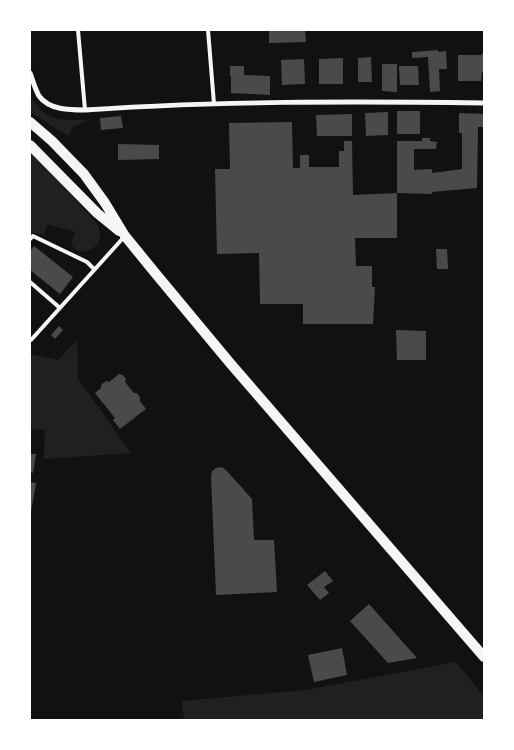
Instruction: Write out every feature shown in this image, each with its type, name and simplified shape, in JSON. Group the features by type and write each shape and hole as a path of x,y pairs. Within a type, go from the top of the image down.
{"main road":[{"path":"30,122 84,174 106,203 125,236 230,363 484,657"},
{"path":"30,145 97,213 125,236"}],"street":[{"path":"30,73 39,96 44,101 58,108 68,110 335,101 484,103"}],"lane":[{"path":"78,30 84,110"},
{"path":"208,30 214,104"},
{"path":"30,239 33,236 87,262 94,269"},
{"path":"30,340 125,236"},
{"path":"30,282 60,308"}],"shaded area":[{"path":"30,95 42,110 54,118 87,120 73,127 68,136 30,112"},
{"path":"30,153 98,225 100,236 94,248 79,252 71,243 75,232 48,224 44,235 30,234"},
{"path":"77,340 78,379 131,453 44,459 45,430 30,429 30,354 58,360"},
{"path":"456,662 484,696 484,720 184,720 182,701 305,690"}],"building":[{"path":"269,30 305,30 306,42 269,43"},
{"path":"438,50 438,52 446,51 447,69 439,69 440,91 430,92 428,57 412,58 412,52"},
{"path":"484,53 484,72 482,72 481,81 458,81 458,55 482,55"},
{"path":"371,57 372,82 358,82 358,58"},
{"path":"343,58 343,84 319,84 319,59"},
{"path":"304,59 305,84 282,85 281,60"},
{"path":"382,64 397,64 397,92 382,91"},
{"path":"230,66 244,66 244,75 270,76 270,95 231,93"},
{"path":"399,66 418,66 419,85 400,85"},
{"path":"397,111 420,111 420,134 397,134"},
{"path":"388,112 388,135 366,136 365,113"},
{"path":"459,113 484,114 484,127 478,127 477,188 432,192 432,194 397,193 397,141 422,141 422,138 430,138 430,141 437,142 436,149 414,149 414,170 432,169 432,173 462,169 462,133 459,133"},
{"path":"352,114 352,136 317,136 316,115"},
{"path":"121,116 123,128 101,130 100,118"},
{"path":"292,122 293,168 300,168 300,155 309,155 309,167 339,167 339,151 344,151 344,141 352,141 353,195 397,193 397,238 355,238 356,266 372,266 372,287 375,287 373,324 303,324 303,304 260,304 259,253 217,254 215,169 230,169 229,123"},
{"path":"118,144 159,145 159,159 118,160"},
{"path":"34,246 73,277 60,294 30,270 30,251"},
{"path":"436,249 447,249 448,269 437,269"},
{"path":"59,326 63,330 55,339 51,335"},
{"path":"396,330 426,331 426,360 397,360"},
{"path":"119,374 123,375 126,379 125,382 134,393 137,393 146,409 120,429 113,420 115,418 95,393 106,381 109,382"},
{"path":"30,454 36,454 33,473 30,472"},
{"path":"222,467 252,499 254,540 274,540 277,592 216,595 211,476 212,471"},
{"path":"30,482 36,483 31,512 30,512"},
{"path":"325,571 333,581 324,587 329,593 320,600 307,585"},
{"path":"369,604 417,658 388,663 350,621"},
{"path":"342,648 347,675 314,682 308,655"}]}
